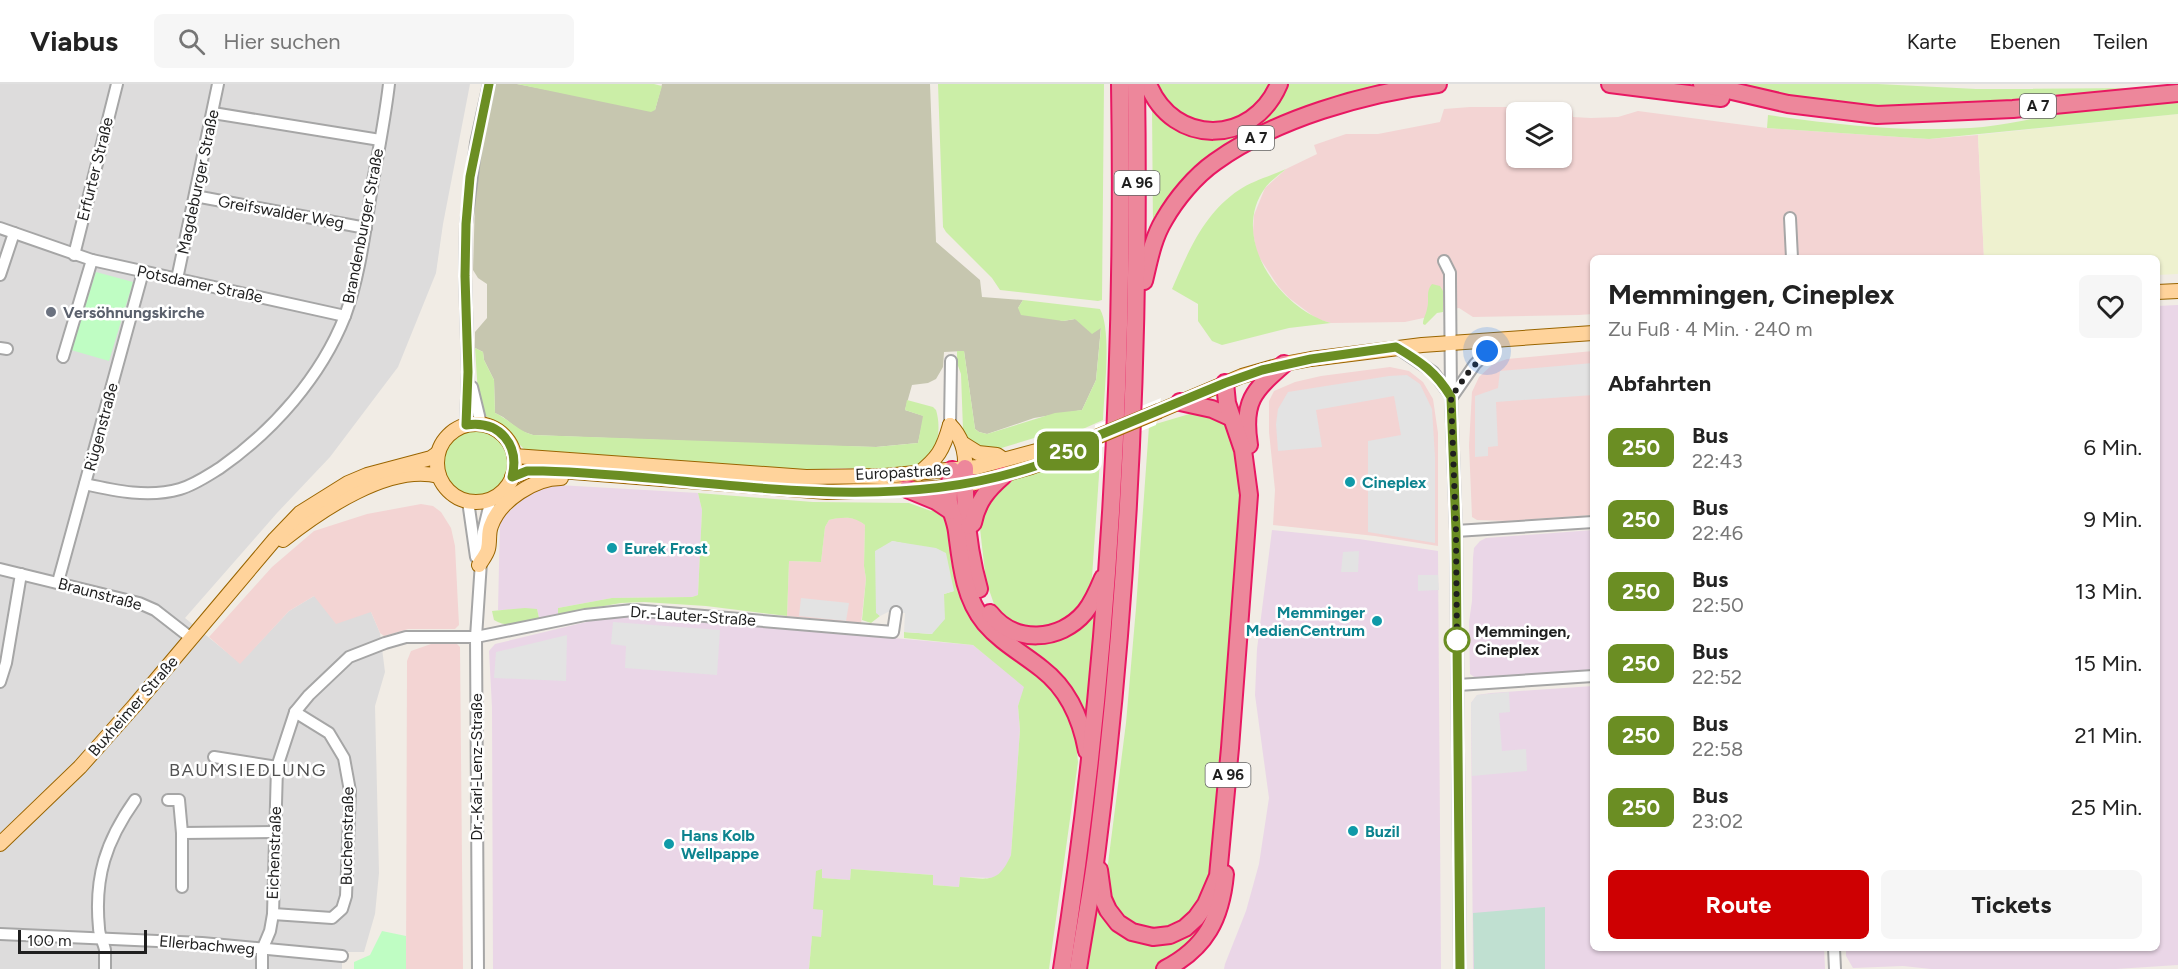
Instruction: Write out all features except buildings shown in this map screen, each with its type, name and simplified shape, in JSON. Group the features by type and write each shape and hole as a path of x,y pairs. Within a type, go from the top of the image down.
{"highway":[{"path":"1116,84 1121,115"},
{"name":"A 96","path":"1120,84 1134,281"},
{"name":"A 96","path":"1062,969 1090,769 1128,326 1134,281 1136,84"},
{"path":"1148,84 1154,98 1173,119 1196,128 1220,131 1233,128 1253,118 1266,106 1279,84"},
{"name":"A 7","path":"1134,281 1152,248 1162,222 1186,190 1213,163 1241,145 1344,103 1407,88 1438,84"},
{"name":"A 7","path":"1610,84 1877,115 2013,109 2178,93"},
{"name":"A 7","path":"1702,84 1788,104"},
{"path":"1128,326 1134,281"},
{"name":"A 96","path":"1078,969 1097,851 1124,563 1133,416 1128,326"},
{"path":"1165,969 1180,961 1206,936 1215,922 1222,901 1236,747 1254,495 1252,464 1239,421 1254,392 1284,364"},
{"name":"A 96","path":"1097,851 1101,884 1108,910 1118,923 1132,932 1153,937 1170,935 1185,928 1196,918 1206,904 1218,876 1248,516 1247,470 1239,421 1227,403 1225,383"},
{"path":"1180,402 1212,409 1239,421"},
{"path":"968,527 973,523 976,508 982,497 1004,468"},
{"path":"958,477 975,573 983,602 997,621 1008,629 1024,634 1047,635 1073,624 1093,600 1108,563"},
{"name":"A 96","path":"958,477 949,494 951,512 956,526 962,567 975,607 984,622 998,636 1046,672 1065,693 1079,719 1090,769"},
{"path":"907,489 936,501 951,512"}],"main road":[{"path":"2160,292 2178,291"},
{"name":"Europastraße","path":"512,477 527,471 827,492 907,489 1064,455 1073,446 1225,383 1284,364 1396,347 1590,333"},
{"path":"481,424 496,430 512,448 514,467 512,477 504,490 484,501 468,501 460,499 447,490 439,476 438,453 451,433 466,425 481,424"},
{"path":"950,425 959,434 962,443 958,477"},
{"path":"918,474 929,466 944,448 950,425"},
{"path":"950,425 958,477"},
{"path":"962,443 978,453 997,455 1004,468"},
{"name":"Buxheimer Straße","path":"0,844 80,767 300,513 329,493 367,475 431,458 438,453"},
{"name":"Europastraße","path":"514,456 807,477 918,474 958,477"},
{"name":"Buxheimer Straße","path":"258,560 332,504 360,490 418,473 439,476"},
{"path":"479,565 488,551 489,528 493,520 519,492 538,482 555,478 575,479 593,474"}],"street":[{"name":"Erfurter Straße","path":"74,255 117,84"},
{"name":"Magdeburger Straße","path":"177,279 218,84"},
{"name":"Brandenburger Straße","path":"85,484 133,492 165,492 180,489 210,474 246,448 293,401 321,363 345,316 356,278 366,228 389,84"},
{"path":"466,425 467,213 476,143 489,84"},
{"path":"213,113 380,140"},
{"name":"Greifswalder Weg","path":"195,196 366,228"},
{"path":"1790,218 1792,255"},
{"name":"Potsdamer Straße","path":"0,228 92,261 345,316"},
{"path":"0,275 14,233"},
{"path":"63,357 92,261"},
{"path":"1443,261 1450,273 1451,397 1456,531 1460,969"},
{"name":"Rügenstraße","path":"58,582 143,272"},
{"path":"1451,397 1475,364 1501,339"},
{"path":"1396,347 1433,372 1442,381 1451,397"},
{"path":"950,425 951,360"},
{"path":"468,372 481,424"},
{"name":"Dr.-Karl-Lenz-Straße","path":"478,969 476,637 479,565 483,532 491,498"},
{"name":"Dr.-Karl-Lenz-Straße","path":"468,501 475,553 479,565"},
{"path":"1456,531 1590,522"},
{"name":"Braunstraße","path":"0,569 148,606 191,638"},
{"path":"0,682 6,663 21,574"},
{"name":"Dr.-Lauter-Straße","path":"476,637 585,615 633,610 893,632 896,612"},
{"name":"Eichenstraße","path":"262,969 262,950 270,931 273,914 277,767 295,712 309,695 349,657 406,637 476,637"},
{"path":"1458,685 1590,676"},
{"name":"Buchenstraße","path":"273,914 332,918 342,909 346,896 350,791 344,758 328,733 295,712"},
{"path":"214,757 277,767"},
{"path":"105,969 105,948 101,939 98,915 101,870 113,835 135,800"},
{"path":"168,800 179,800 182,833 182,887"},
{"path":"182,833 274,832"},
{"name":"Ellerbachweg","path":"0,934 202,943 342,956"},
{"path":"1834,951 1835,969"}],"shaded area":[{"path":"0,84 470,84 436,273 398,367 330,457 277,513 185,618 240,663 289,611 314,596 371,612 380,633 385,672 375,706 379,873 375,914 364,952 342,952 342,969 0,969"},
{"path":"495,84 517,84 655,110 662,84 930,84 936,242 980,280 982,297 1023,300 1018,308 1063,321 1075,319 1101,327 1096,380 1082,410 1034,418 987,434 979,432 975,429 964,351 944,352 943,367 936,379 928,383 912,385 905,410 924,416 918,443 876,447 762,444 533,435 521,431 495,413 494,380 484,360 483,352 475,348 475,332 487,318 487,284 478,278 473,270 475,200 485,129"},
{"path":"1506,107 1506,168 1572,168 1572,108 1573,117 1618,117 1638,111 1767,128 1929,139 1978,135 1984,255 1590,255 1590,314 1473,317 1459,308 1440,310 1428,317 1405,322 1331,323 1317,319 1289,298 1278,286 1257,254 1253,233 1254,215 1265,188 1286,169 1317,154 1314,145 1346,134 1378,134 1440,122 1444,109"},
{"path":"2178,114 2178,274 2160,275 2160,255 1984,255 1978,135"},
{"path":"2178,305 2178,965 2116,969 1931,969 1903,966 1853,968 1846,956 1846,951 2160,951 2160,306"},
{"path":"1590,351 1590,515 1508,521 1477,520 1472,517 1469,445 1472,392 1479,377 1493,364 1507,359"},
{"path":"1590,363 1590,395 1496,402 1498,446 1488,447 1488,456 1475,457 1475,396 1498,388 1500,371"},
{"path":"1390,367 1409,371 1423,382 1433,399 1438,433 1438,546 1375,536 1273,525 1275,490 1269,432 1269,401 1274,391 1295,382 1321,376"},
{"path":"1407,375 1420,384 1432,409 1435,457 1435,543 1368,532 1368,441 1401,435 1394,396 1316,410 1322,447 1278,451 1276,424 1278,409 1288,392"},
{"path":"558,485 698,493 702,510 698,595 612,598 558,608 558,614 539,618 537,609 498,610 500,520 524,498 541,487"},
{"path":"421,504 433,506 441,512 451,528 455,546 459,625 455,629 408,629 384,636 380,633 371,612 336,624 314,596 289,611 240,664 209,637 272,567 314,531 367,514"},
{"path":"842,517 857,519 865,525 866,579 861,624 787,616 789,561 821,562 825,527 829,520"},
{"path":"1272,530 1359,539 1438,551 1441,969 1224,969 1246,911 1259,864 1269,798 1255,695 1257,649"},
{"path":"1590,530 1590,671 1477,679 1470,674 1469,622 1474,548 1486,538"},
{"path":"892,541 936,548 946,553 954,591 944,594 945,619 932,634 904,632 905,613 888,612 880,616 876,613 875,551"},
{"path":"1359,551 1358,572 1341,572 1343,552"},
{"path":"1418,575 1438,575 1439,590 1418,591"},
{"path":"801,598 849,603 846,621 799,616"},
{"path":"632,615 973,645 1025,687 1018,706 1020,730 1011,855 1004,871 993,878 960,877 959,887 932,885 933,875 851,869 850,880 821,878 814,909 823,909 821,937 812,937 809,969 493,969 492,707 489,651 495,644 603,618"},
{"path":"613,622 720,630 717,675 625,668 626,646 611,644"},
{"path":"567,635 566,681 494,678 496,652"},
{"path":"431,644 457,644 460,647 463,969 406,969 407,661 411,651"},
{"path":"1590,686 1590,951 1824,951 1825,969 1473,969 1471,703 1477,695"},
{"path":"1509,692 1510,712 1499,713 1502,751 1526,749 1527,771 1472,776 1471,703 1477,695"},
{"path":"1545,907 1545,969 1474,969 1473,913"}],"green space":[{"path":"517,84 654,84 662,86 655,110 651,112"},
{"path":"938,84 1104,84 1102,300 1000,290 992,278 946,232 943,227"},
{"path":"1153,84 1272,84 1265,96 1244,116 1217,125 1183,118"},
{"path":"1284,84 1405,84 1237,141 1153,230 1152,106 1222,136"},
{"path":"1737,84 1878,84 1976,89 2141,88 1969,106 1901,108 1834,104"},
{"path":"2178,100 2178,114 1929,139 1767,128 1768,115 1875,127 1956,129 2006,124 2086,109"},
{"path":"1286,169 1265,188 1255,208 1253,228 1257,249 1265,269 1294,303 1312,315 1331,323 1289,328 1222,345 1212,341 1198,321 1198,304 1172,289 1198,234 1216,210 1244,187"},
{"path":"96,272 133,282 109,361 71,350"},
{"path":"1432,284 1440,286 1443,291 1443,312 1437,313 1425,325 1423,322"},
{"path":"1023,300 1100,309 1106,332 1103,420 1076,432 1054,432 998,449 984,450 969,442 963,430 961,374 957,363 957,351 964,351 975,429 987,434 1055,413 1082,410 1096,380 1101,328 1092,334 1075,319 1063,321 1021,315 1018,308"},
{"path":"475,348 483,352 484,360 494,380 495,413 533,435 876,447 918,443 923,416 905,410 907,400 933,407 936,410 938,434 934,450 929,457 916,466 900,469 808,470 534,454 522,446 507,428 479,409"},
{"path":"1196,412 1206,412 1230,425 1245,488 1213,879 1183,923 1150,932 1122,920 1105,887 1126,723 1149,426"},
{"path":"475,429 488,432 499,439 506,450 509,463 506,476 499,487 488,494 475,497 462,494 451,487 444,476 441,463 444,450 451,439 462,432"},
{"path":"1101,446 1091,592 1075,617 1044,631 1010,624 995,607 986,581 979,520 986,497 1006,481"},
{"path":"698,493 813,502 909,503 931,511 933,507 945,517 966,600 1049,679 1074,718 1078,762 1049,969 809,969 812,936 821,937 823,910 813,909 816,871 822,869 822,878 850,880 851,869 933,875 933,885 959,887 960,877 992,878 1002,871 1011,855 1020,730 1018,706 1024,687 973,645 904,638 904,632 932,634 944,594 954,591 907,544 892,541 876,612 880,616 871,623 862,620 866,579 865,525 848,518 829,520 825,527 821,562 789,561 787,616 706,606 644,602 621,603 558,614 558,608 612,598 698,595 702,510"},
{"path":"1097,603 1086,721 1005,633 1028,638"},
{"path":"537,609 539,618 510,625 494,620 492,611"},
{"path":"1097,905 1140,939 1208,911 1210,918 1180,956 1156,969 1088,969"},
{"path":"382,931 406,936 406,969 354,969 354,962 370,955"}],"pier":[{"path":"1161,398 1156,425 1093,451 1095,425"}],"bus line":[{"name":"250","path":"489,84 470,177 466,224 468,372 466,425 489,426 508,441 514,456 512,477 527,471 560,471 827,492 937,488 975,483 1031,467 1064,455 1073,446 1242,376 1284,364 1396,347 1433,372 1442,381 1451,397 1456,531 1460,969"}],"place":[{"name":"Versöhnungskirche","path":"51,312"},
{"name":"Cineplex","path":"1350,482"},
{"name":"Eurek Frost","path":"612,548"},
{"name":"Memminger MedienCentrum","path":"1377,621"},
{"name":"Memmingen, Cineplex","path":"1457,640"},
{"name":"Buzil","path":"1353,831"},
{"name":"Hans Kolb Wellpappe","path":"669,844"}],"district":[{"name":"BAUMSIEDLUNG","path":"248,770"}],"route":[{"path":"1457,640 1457,644 1451,397 1487,351"}]}
